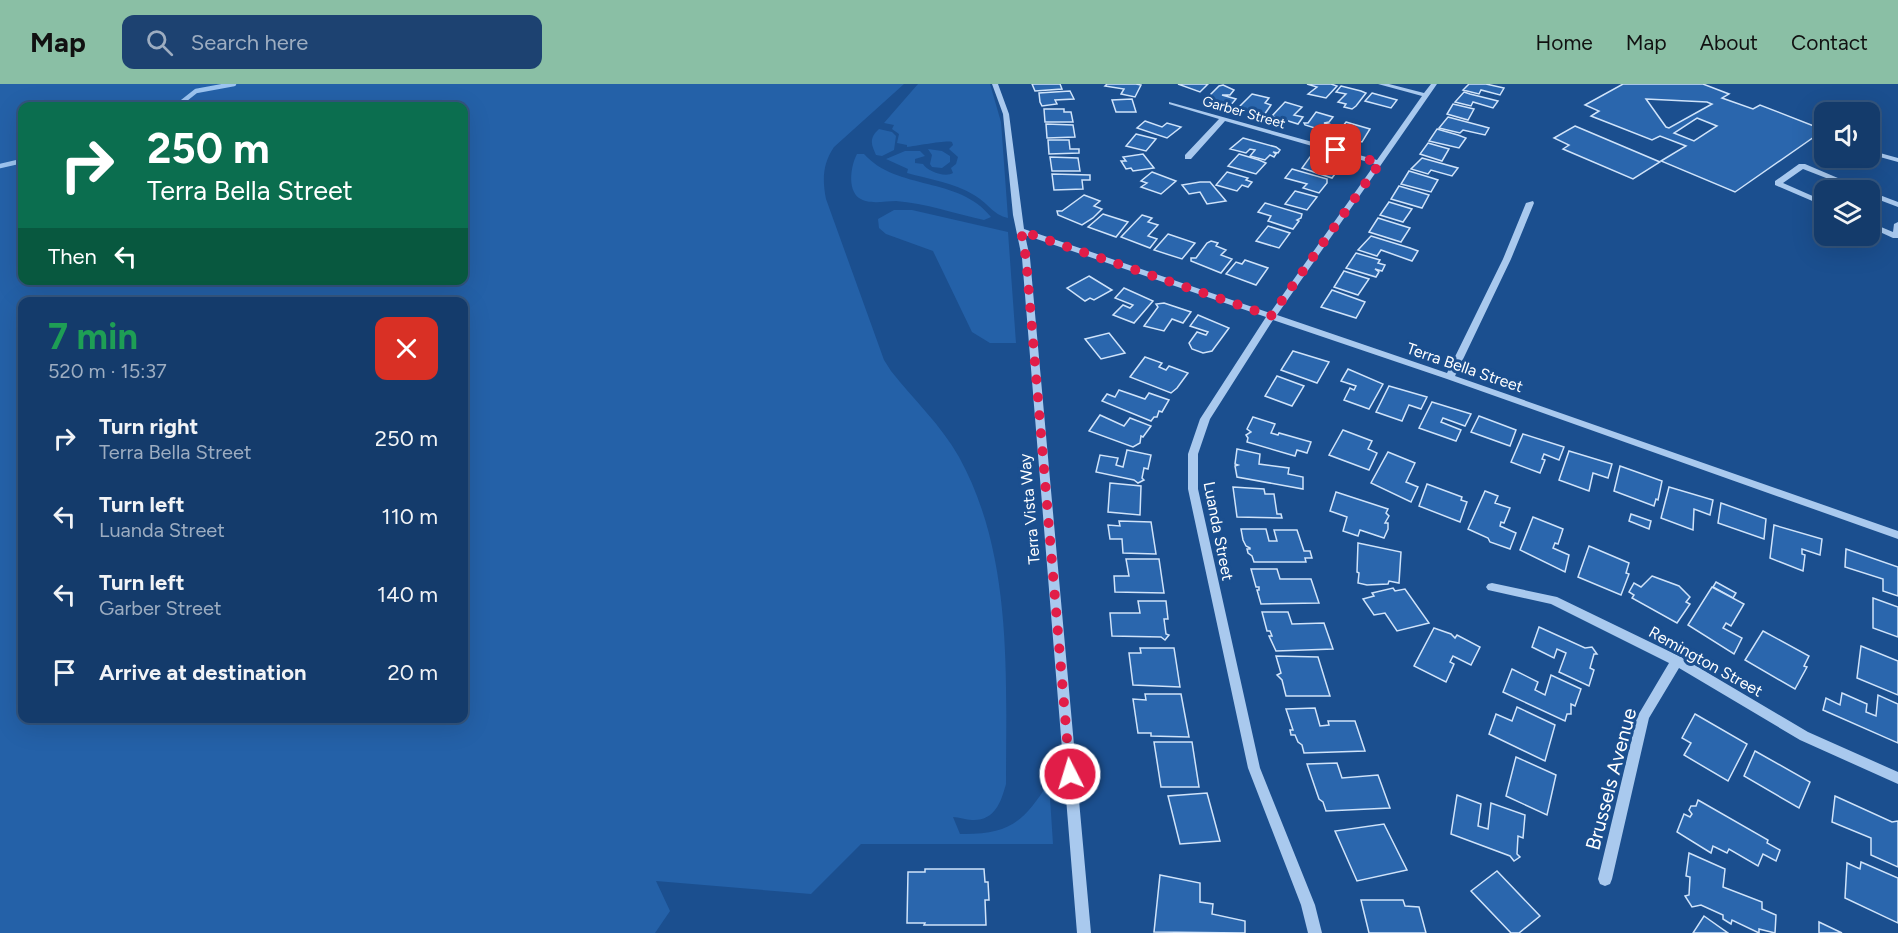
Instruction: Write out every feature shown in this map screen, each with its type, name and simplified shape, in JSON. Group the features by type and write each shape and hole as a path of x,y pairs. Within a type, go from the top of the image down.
{"street":[{"name":"Terra Vista Way","path":"995,84 1006,114 1017,216 1026,258 1084,933"},
{"path":"1381,84 1425,95"},
{"name":"Luanda Street","path":"1315,933 1308,904 1254,768 1193,489 1192,454 1205,419 1271,316 1434,84"},
{"name":"Garber Street","path":"1171,103 1380,163"},
{"path":"1188,157 1224,118"},
{"path":"1880,155 1898,160"},
{"path":"1814,199 1778,183 1802,166 1837,180"},
{"path":"1880,198 1898,205"},
{"path":"1450,377 1498,278 1530,203"},
{"path":"1880,229 1896,236 1898,224"},
{"name":"Terra Bella Street","path":"1021,231 1450,377 1898,535"},
{"name":"Remington Street","path":"1492,587 1553,600 1677,661 1804,736 1898,778"},
{"name":"Brussels Avenue","path":"1605,879 1643,717 1677,661"}],"shaded area":[{"path":"0,84 904,84 834,147 824,172 826,199 884,360 944,434 959,457 977,495 998,575 1005,658 1006,784 999,804 992,814 972,820 953,817 960,834 977,834 1003,829 1023,816 1049,782 1053,844 861,844 811,894 656,881 670,911 655,933 0,933"},
{"path":"918,84 990,84 1001,122 1008,218 998,214 979,198 958,187 907,173 908,169 886,159 905,151 920,151 925,156 915,159 915,163 923,164 936,173 945,175 953,173 951,168 956,164 958,157 949,149 953,145 952,142 907,147 907,145 897,143 899,134 892,129 894,125 884,123"},
{"path":"879,129 892,132 896,136 894,150 882,156 876,155 872,144 872,138"},
{"path":"928,149 942,151 950,156 950,162 942,168 932,167 930,164 932,155"},
{"path":"857,154 864,154 878,166 893,174 962,195 978,204 991,217 984,220 907,202 863,200 855,194 852,183 853,164"},
{"path":"894,210 912,210 1008,232 1016,343 990,343 972,332 933,251 886,234 879,228 878,219"}],"building":[{"path":"1032,84 1060,84 1062,89 1035,91"},
{"path":"1107,84 1141,85 1135,97 1121,94 1124,89 1105,86"},
{"path":"1178,84 1208,84 1200,92"},
{"path":"1307,84 1337,86 1326,98 1308,94 1317,87"},
{"path":"1469,84 1486,84 1504,88 1500,95 1481,90 1479,94 1463,90"},
{"path":"1623,84 1703,84 1729,94 1722,98 1753,109 1760,105 1814,126 1814,137 1735,192 1661,161 1686,146 1660,136 1652,140 1591,116 1599,111 1585,105","holes":["1646,99 1712,104 1669,128","1697,118 1717,126 1694,141 1674,133"]},
{"path":"1223,85 1234,90 1230,95 1222,95 1236,99 1230,106 1206,98"},
{"path":"1341,86 1366,93 1352,109 1344,107 1346,104 1338,102 1346,94 1336,92"},
{"path":"1070,91 1074,99 1055,100 1057,104 1042,106 1040,102 1039,93"},
{"path":"1464,92 1498,101 1493,108 1473,102 1471,106 1455,102"},
{"path":"1372,93 1397,100 1391,108 1365,101"},
{"path":"1252,94 1269,98 1265,103 1271,105 1264,115 1239,107"},
{"path":"1132,99 1136,112 1116,112 1112,100"},
{"path":"1285,102 1302,107 1294,115 1303,117 1298,124 1272,116"},
{"path":"1453,104 1474,109 1468,120 1447,114"},
{"path":"1044,109 1064,109 1064,112 1071,112 1073,122 1045,122"},
{"path":"1316,112 1333,117 1329,122 1324,123 1336,126 1331,133 1305,125 1304,123 1308,123"},
{"path":"1448,117 1489,128 1485,135 1439,128"},
{"path":"1145,121 1162,127 1167,123 1181,127 1167,138 1137,128"},
{"path":"1346,122 1370,129 1362,142 1336,135"},
{"path":"1046,124 1073,125 1075,137 1047,138"},
{"path":"1575,126 1660,162 1633,179 1563,149 1569,145 1554,138"},
{"path":"1437,129 1466,138 1459,148 1429,141"},
{"path":"1136,134 1156,139 1146,151 1126,146"},
{"path":"1243,138 1280,150 1278,153 1273,152 1276,154 1274,157 1270,155 1265,160 1250,156 1255,150 1250,149 1246,153 1230,149"},
{"path":"1048,140 1069,140 1070,149 1079,149 1079,153 1049,154"},
{"path":"1428,143 1449,149 1442,161 1420,154"},
{"path":"1143,154 1154,168 1133,171 1131,168 1126,169 1121,161 1126,161 1123,157"},
{"path":"1239,154 1266,163 1256,174 1228,166"},
{"path":"1050,157 1078,158 1080,171 1052,171"},
{"path":"1310,157 1341,166 1332,178 1302,168"},
{"path":"1422,158 1458,168 1452,176 1431,170 1428,174 1411,169"},
{"path":"1292,169 1327,179 1327,183 1319,193 1303,188 1307,184 1285,178"},
{"path":"1409,171 1438,180 1431,192 1401,184"},
{"path":"1152,172 1176,181 1161,194 1141,187 1147,183 1141,181"},
{"path":"1227,172 1248,178 1246,180 1252,182 1248,187 1242,185 1237,191 1216,185"},
{"path":"1052,174 1090,175 1090,180 1082,180 1083,189 1054,190"},
{"path":"1210,182 1226,201 1207,204 1200,192 1189,194 1182,185"},
{"path":"1399,186 1429,195 1422,208 1391,199"},
{"path":"1295,191 1317,197 1307,210 1285,204"},
{"path":"1084,195 1100,201 1094,206 1102,209 1093,218 1082,225 1058,215 1057,211 1062,211"},
{"path":"1389,202 1412,209 1403,222 1380,215"},
{"path":"1265,203 1302,214 1301,218 1297,220 1299,221 1293,229 1268,221 1271,216 1258,212"},
{"path":"1103,214 1128,222 1116,237 1088,227"},
{"path":"1142,215 1152,218 1148,222 1158,225 1148,236 1157,239 1150,248 1121,237"},
{"path":"1378,218 1410,228 1401,242 1369,232"},
{"path":"1268,226 1290,233 1279,248 1256,241"},
{"path":"1168,234 1195,243 1182,259 1154,250"},
{"path":"1371,236 1418,251 1412,261 1381,250 1377,256 1358,250"},
{"path":"1211,241 1218,243 1216,246 1226,250 1221,255 1232,259 1221,273 1191,261 1191,258 1196,258"},
{"path":"1356,253 1380,260 1378,263 1385,265 1382,271 1375,269 1379,272 1376,277 1346,268"},
{"path":"1245,260 1268,268 1256,285 1226,274 1236,262 1242,264"},
{"path":"1344,271 1369,279 1358,295 1334,287"},
{"path":"1089,276 1112,290 1094,300 1090,298 1085,301 1067,288"},
{"path":"1124,288 1153,301 1134,323 1113,315 1123,305 1130,308 1133,305 1115,298"},
{"path":"1332,290 1365,302 1356,318 1321,307"},
{"path":"1164,303 1191,312 1183,323 1172,319 1164,331 1144,326 1158,307 1156,304"},
{"path":"1198,315 1229,328 1212,351 1203,353 1192,349 1189,343 1197,332 1206,335 1208,332 1190,326"},
{"path":"1109,333 1125,353 1101,359 1085,339"},
{"path":"1293,351 1329,362 1317,383 1281,370"},
{"path":"1145,357 1162,363 1159,367 1166,370 1169,366 1188,373 1171,393 1130,377"},
{"path":"1348,369 1383,384 1369,409 1344,400 1350,388 1354,390 1356,386 1341,381"},
{"path":"1277,376 1304,386 1292,406 1265,396"},
{"path":"1389,386 1427,397 1421,409 1409,405 1402,421 1376,412"},
{"path":"1119,390 1145,399 1149,393 1169,400 1162,412 1159,411 1157,417 1151,421 1102,401 1107,394 1115,397"},
{"path":"1432,402 1471,414 1465,426 1443,418 1441,422 1461,430 1456,441 1419,428"},
{"path":"1100,415 1124,426 1130,418 1151,426 1143,437 1141,436 1140,443 1133,447 1089,431"},
{"path":"1479,416 1516,430 1510,446 1471,432"},
{"path":"1253,417 1275,424 1271,433 1311,442 1307,453 1297,450 1295,456 1247,442 1246,435 1251,432 1247,429"},
{"path":"1343,430 1372,441 1368,449 1377,453 1369,470 1329,455"},
{"path":"1523,434 1564,447 1559,460 1544,454 1542,459 1545,460 1540,473 1511,462"},
{"path":"1237,449 1260,454 1259,464 1289,468 1288,474 1303,477 1303,489 1237,477 1235,466 1238,465 1235,464"},
{"path":"1127,450 1151,455 1148,469 1144,468 1142,478 1144,480 1138,483 1134,480 1096,472 1100,455 1118,458 1116,465 1123,467"},
{"path":"1569,451 1612,464 1608,478 1593,473 1589,491 1559,480"},
{"path":"1388,452 1415,463 1406,482 1418,487 1411,502 1371,483"},
{"path":"1620,466 1662,481 1658,500 1656,499 1654,506 1614,491"},
{"path":"1110,483 1141,486 1140,515 1108,512"},
{"path":"1427,484 1462,497 1461,500 1467,502 1460,522 1419,506"},
{"path":"1233,487 1264,489 1265,494 1274,494 1277,514 1281,514 1282,518 1237,517"},
{"path":"1669,487 1713,500 1710,515 1694,509 1693,530 1661,518"},
{"path":"1485,491 1498,496 1495,503 1510,508 1504,523 1501,522 1500,526 1516,533 1510,549 1490,542 1488,538 1468,529"},
{"path":"1336,492 1388,509 1386,513 1389,516 1385,523 1388,523 1388,529 1384,538 1360,530 1358,536 1343,531 1347,517 1330,511"},
{"path":"1721,503 1766,519 1764,539 1718,523"},
{"path":"1631,514 1651,521 1649,529 1629,521"},
{"path":"1533,517 1563,529 1558,544 1555,543 1553,548 1569,555 1565,572 1520,550"},
{"path":"1119,521 1151,522 1156,554 1123,553 1122,539 1110,539 1108,525 1120,526"},
{"path":"1774,525 1822,539 1820,555 1802,549 1802,554 1805,555 1803,571 1770,558"},
{"path":"1241,529 1266,529 1269,541 1277,541 1274,530 1297,530 1304,551 1310,551 1312,558 1305,558 1306,562 1254,562 1248,553 1247,549 1250,548 1243,540"},
{"path":"1358,543 1401,552 1399,583 1389,581 1388,584 1367,585 1358,583"},
{"path":"1589,546 1629,563 1626,573 1629,574 1621,595 1578,577"},
{"path":"1846,549 1898,567 1898,596 1883,591 1883,579 1845,567"},
{"path":"1126,559 1159,559 1164,593 1115,592 1114,576 1129,576"},
{"path":"1251,569 1277,569 1280,579 1311,579 1319,603 1261,604 1257,590 1259,587 1256,587"},
{"path":"1652,576 1679,586 1690,597 1686,602 1690,604 1677,623 1632,598 1634,595 1629,592 1634,583 1641,587"},
{"path":"1716,582 1736,593 1733,598 1713,587"},
{"path":"1712,587 1744,604 1731,626 1726,623 1723,628 1742,638 1734,654 1688,625"},
{"path":"1393,588 1395,591 1405,589 1429,623 1397,631 1385,613 1374,615 1363,599 1374,596 1372,593"},
{"path":"1873,598 1898,607 1898,637 1873,628"},
{"path":"1138,601 1166,601 1168,619 1164,619 1166,634 1169,635 1165,640 1161,637 1112,636 1110,613 1140,613"},
{"path":"1262,612 1288,612 1292,624 1324,623 1333,649 1276,651"},
{"path":"1539,627 1585,648 1592,647 1597,654 1594,654 1590,668 1594,670 1589,686 1559,672 1566,653 1557,649 1554,658 1532,647"},
{"path":"1434,628 1451,634 1455,638 1457,635 1480,647 1471,665 1453,656 1450,662 1454,664 1446,682 1414,666"},
{"path":"1763,631 1809,656 1804,666 1807,667 1795,689 1745,660"},
{"path":"1861,646 1898,661 1898,695 1857,678"},
{"path":"1140,648 1174,648 1180,687 1133,685 1129,653 1141,653"},
{"path":"1276,656 1318,657 1330,696 1286,696 1282,680 1277,675 1281,673"},
{"path":"1512,669 1538,682 1535,690 1545,695 1551,675 1581,689 1575,706 1571,704 1571,714 1567,714 1565,721 1503,692"},
{"path":"1842,693 1867,704 1866,712 1876,716 1878,695 1898,704 1898,743 1823,710 1826,698 1840,705"},
{"path":"1145,694 1181,694 1189,737 1151,736 1151,733 1138,733 1133,699 1146,700"},
{"path":"1517,707 1555,725 1545,761 1489,734 1496,714 1512,721"},
{"path":"1315,708 1320,726 1329,725 1328,721 1355,721 1365,751 1304,753 1295,735 1291,735 1290,730 1293,730 1286,709"},
{"path":"1695,714 1747,744 1728,781 1684,755 1691,743 1682,738"},
{"path":"1154,742 1192,742 1199,787 1161,787"},
{"path":"1755,751 1810,782 1799,808 1744,776"},
{"path":"1516,757 1556,775 1547,815 1506,796"},
{"path":"1337,763 1342,778 1378,775 1390,808 1326,811 1323,802 1319,799 1307,764"},
{"path":"1207,793 1220,841 1180,844 1168,796"},
{"path":"1457,795 1481,804 1478,826 1488,829 1491,803 1525,815 1523,838 1518,836 1517,854 1520,857 1514,861 1510,856 1451,834"},
{"path":"1835,796 1892,822 1898,821 1898,867 1871,855 1871,838 1832,822"},
{"path":"1698,800 1768,840 1767,843 1780,850 1776,861 1763,854 1758,866 1729,849 1727,853 1713,846 1711,853 1677,832 1684,814 1690,817 1692,814 1689,810 1691,806 1696,806"},
{"path":"1384,824 1407,870 1357,881 1335,831"},
{"path":"1689,853 1725,869 1723,887 1762,902 1762,909 1776,915 1775,933 1759,929 1759,933 1732,920 1731,924 1723,919 1723,915 1701,905 1692,907 1685,896 1689,895 1690,877 1686,876"},
{"path":"1861,862 1898,878 1898,923 1845,898 1847,863 1860,869"},
{"path":"925,869 984,869 985,882 988,882 989,900 985,900 986,925 907,923 908,872 925,872"},
{"path":"1497,871 1540,916 1519,933 1511,933 1471,891"},
{"path":"1160,875 1200,883 1200,902 1213,904 1212,914 1245,921 1245,933 1154,932"},
{"path":"1361,900 1403,900 1405,906 1419,907 1426,933 1369,933"},
{"path":"1704,916 1728,933 1693,933"},
{"path":"1819,922 1842,933 1819,933"}],"waterway":[{"path":"182,102 196,91 234,84"},
{"path":"0,166 18,162"}],"route":[{"path":"1070,774 1026,258 1021,231 1271,316 1380,163 1336,150"}]}
